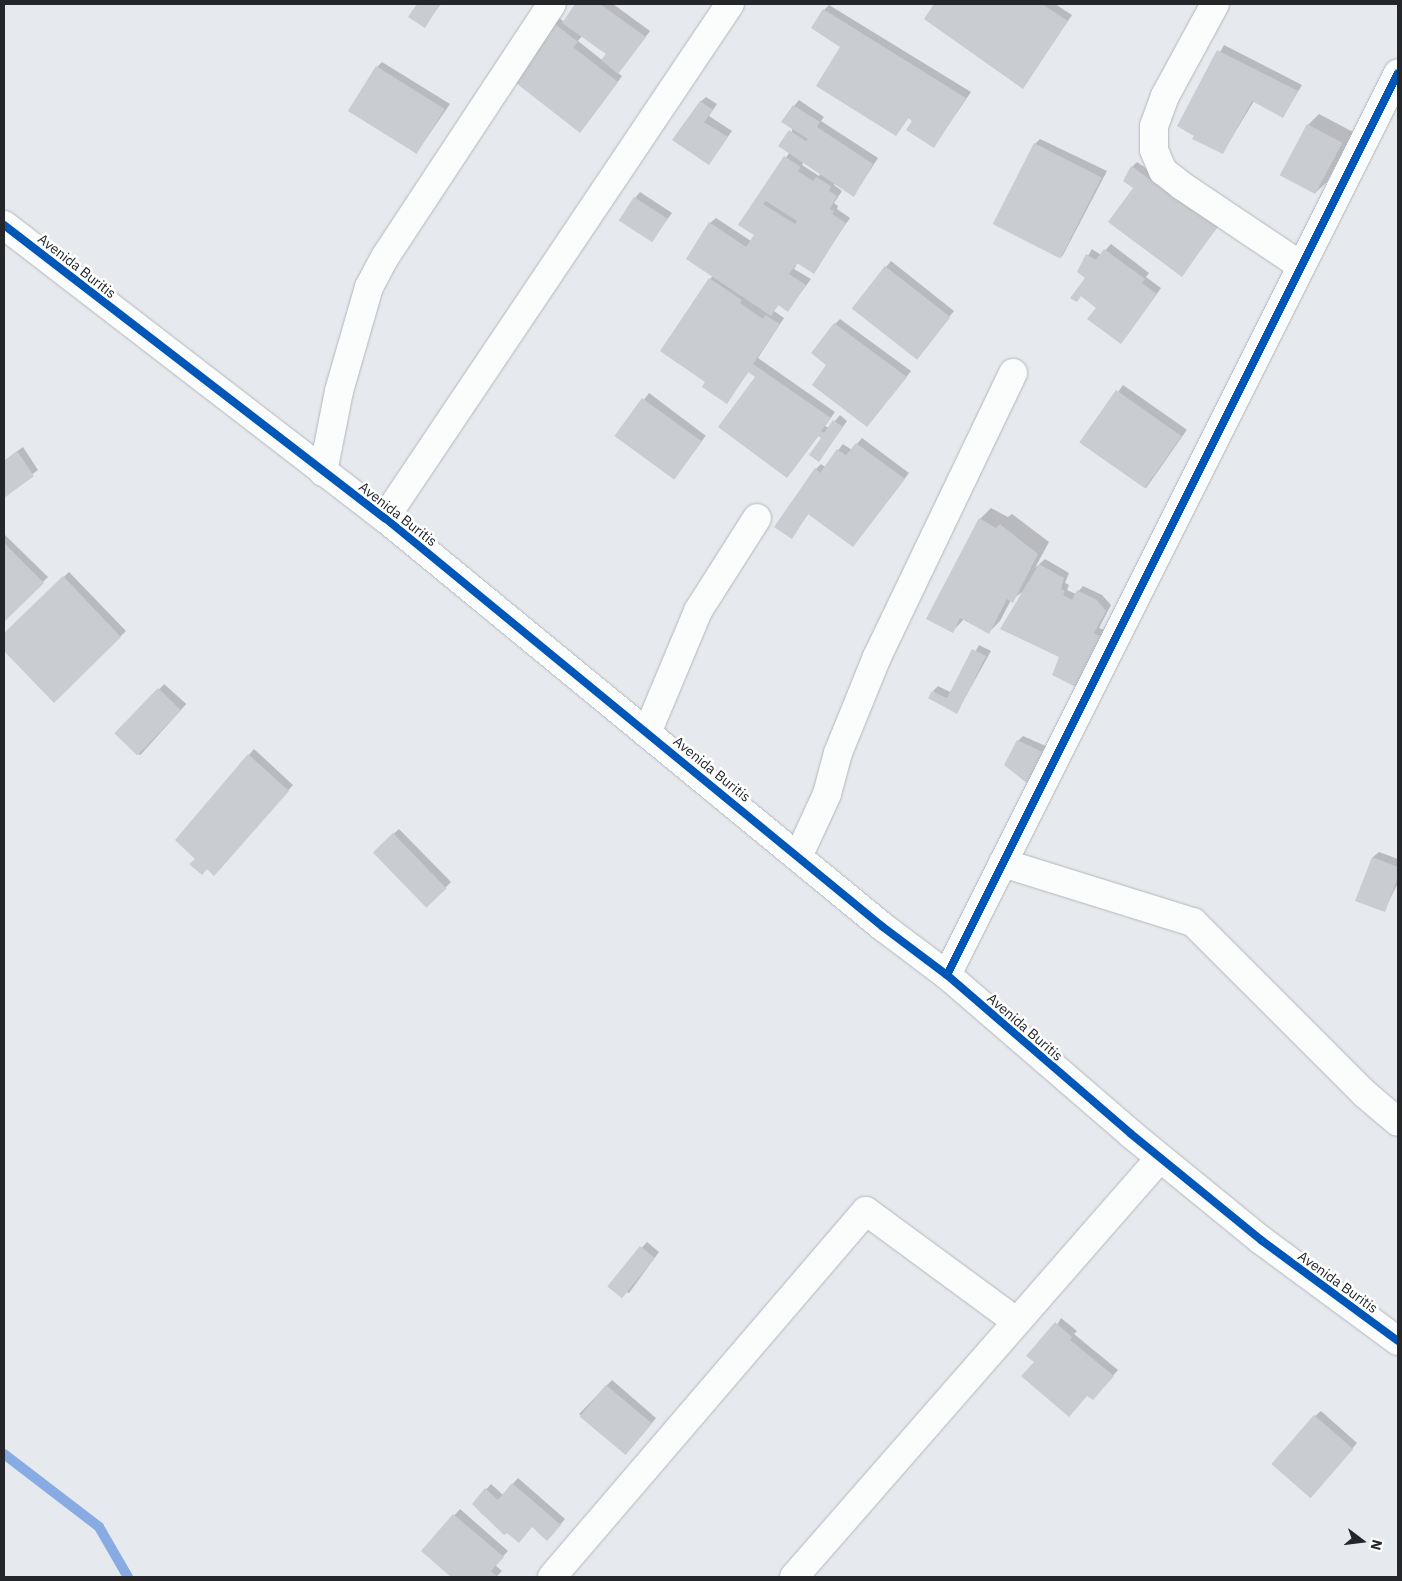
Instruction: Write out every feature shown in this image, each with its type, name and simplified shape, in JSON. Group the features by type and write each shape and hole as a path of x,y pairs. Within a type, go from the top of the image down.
{"street":[{"path":"323,472 344,372 369,286 385,257 552,4"},
{"path":"385,518 730,4"},
{"path":"1215,4 1165,96 1154,126 1154,150 1164,171 1182,186 1300,265"},
{"path":"947,975 1300,265 1398,74"},
{"name":"Avenida Buritis","path":"4,224 385,518 799,855 883,927 947,975 1160,1158 1261,1240 1398,1341"},
{"path":"799,855 827,794 838,753 877,657 1013,374"},
{"path":"647,733 698,610 757,518"},
{"path":"1003,863 1193,922 1365,1094 1398,1122"},
{"path":"794,1577 1160,1158"},
{"path":"552,1577 866,1211 1017,1322"}],"building":[{"path":"417,4 440,4 425,28 408,17"},
{"path":"575,4 600,4 646,37 618,74 601,60 606,54 562,23"},
{"path":"934,4 1042,4 1068,21 1023,89 924,19"},
{"path":"823,9 966,98 934,148 906,130 912,121 908,118 896,136 816,86 840,47 811,28"},
{"path":"551,21 578,42 573,47 618,82 580,133 511,79"},
{"path":"1217,50 1298,91 1283,118 1252,101 1223,154 1192,139 1194,136 1177,126"},
{"path":"376,66 445,109 417,154 348,111"},
{"path":"700,101 713,110 704,122 728,137 709,165 672,140"},
{"path":"793,105 820,122 817,127 873,164 854,197 778,146 789,130 806,141 808,139 781,122"},
{"path":"1307,124 1342,143 1315,194 1280,175"},
{"path":"1034,143 1102,178 1060,259 993,224"},
{"path":"784,156 801,167 798,171 813,181 816,177 831,186 829,191 837,196 830,209 834,211 832,214 846,223 814,274 797,263 789,274 806,285 788,312 778,305 771,316 686,259 709,222 746,247 754,235 738,225","holes":["766,201 797,221 795,224 763,204"]},
{"path":"1131,166 1217,227 1182,277 1108,222 1133,188 1123,181"},
{"path":"634,197 668,219 652,242 619,220"},
{"path":"1104,249 1145,279 1142,283 1157,294 1121,344 1087,319 1096,308 1081,296 1077,302 1070,298 1085,278 1077,272 1086,254 1096,260"},
{"path":"885,266 950,317 917,360 852,309"},
{"path":"709,278 742,300 740,303 763,319 765,315 780,324 753,364 831,418 821,431 824,433 833,420 843,427 819,462 809,455 821,438 818,436 787,478 718,427 755,377 748,372 727,404 702,387 705,382 660,351"},
{"path":"834,323 907,377 867,427 812,385 826,365 811,353"},
{"path":"1116,390 1182,436 1145,488 1079,442"},
{"path":"642,398 702,441 674,480 614,436"},
{"path":"856,443 905,479 853,547 808,514 792,539 774,527 815,468 820,473 837,449 846,455"},
{"path":"17,451 34,476 4,498 4,461"},
{"path":"979,518 996,528 1000,524 1038,554 1013,603 1007,599 989,634 960,618 953,633 926,619"},
{"path":"4,543 44,583 5,621 4,620"},
{"path":"1039,564 1064,578 1061,589 1065,591 1063,595 1072,600 1077,590 1097,600 1106,611 1094,633 1102,637 1076,687 1052,675 1059,657 1000,629"},
{"path":"63,576 121,637 54,703 4,651 4,633"},
{"path":"972,649 986,656 957,714 928,698 932,691 947,698"},
{"path":"158,688 181,710 137,756 114,733"},
{"path":"1017,740 1043,752 1028,784 1004,765"},
{"path":"248,754 289,791 214,876 207,869 202,875 189,864 195,859 175,840"},
{"path":"393,833 446,888 426,908 373,852"},
{"path":"1372,857 1398,867 1398,877 1385,912 1355,901"},
{"path":"640,1246 655,1258 622,1298 607,1286"},
{"path":"1055,1322 1072,1337 1070,1340 1114,1376 1093,1400 1087,1396 1069,1417 1021,1376 1034,1362 1026,1356"},
{"path":"606,1385 652,1424 626,1455 580,1416"},
{"path":"1314,1415 1353,1449 1311,1498 1271,1464"},
{"path":"512,1483 561,1525 547,1541 532,1527 519,1543 507,1533 504,1535 472,1504 485,1488 498,1500"},
{"path":"453,1514 504,1557 491,1571 498,1577 451,1577 421,1551"}],"waterway":[{"path":"4,1454 99,1527 128,1577"}],"cycle path":[{"path":"947,975 1398,73"},
{"path":"4,225 385,518 883,927 947,975 1131,1134 1261,1240 1398,1341"}]}
